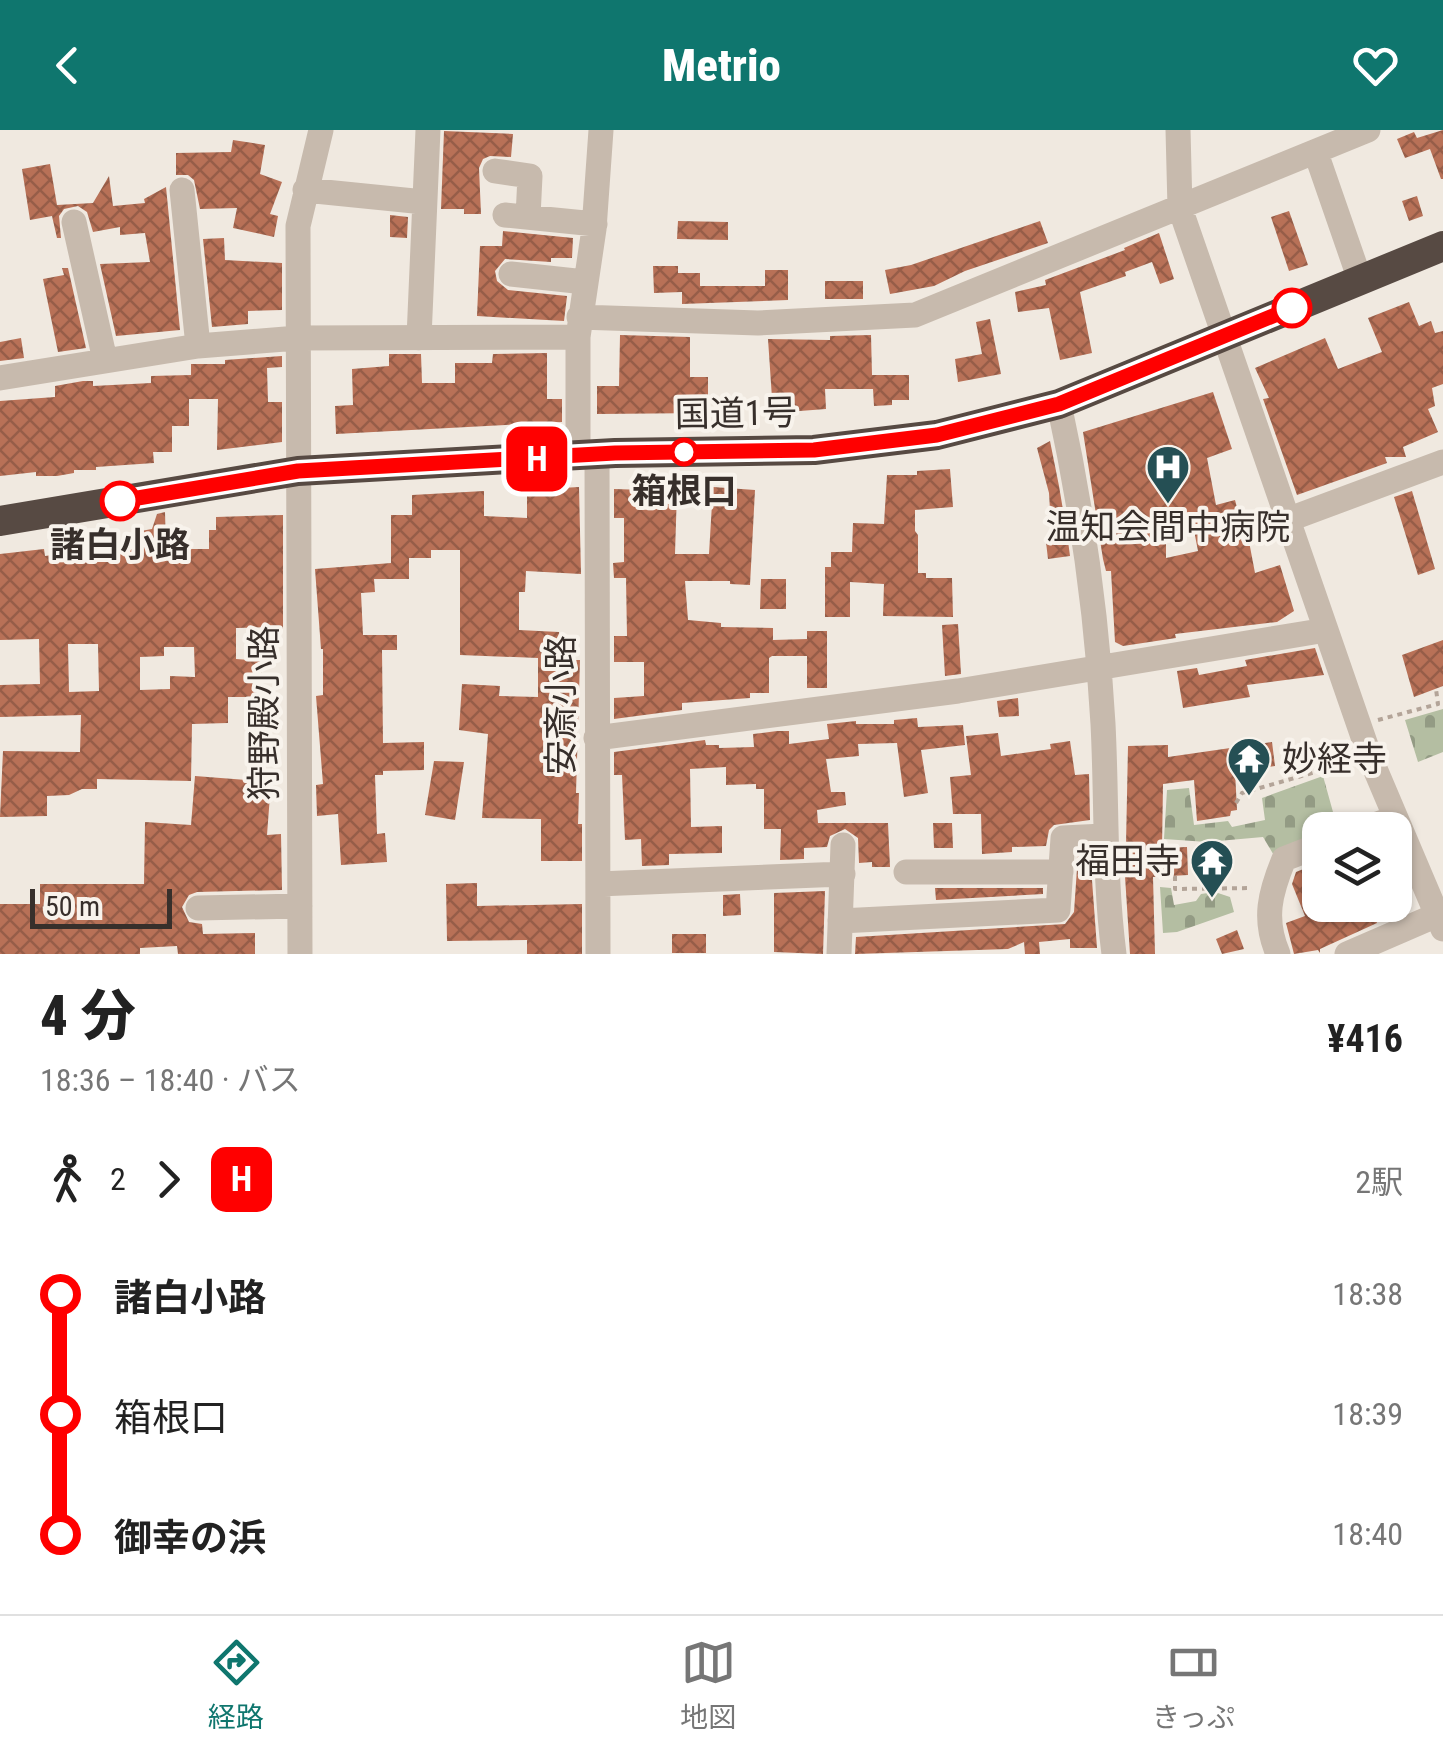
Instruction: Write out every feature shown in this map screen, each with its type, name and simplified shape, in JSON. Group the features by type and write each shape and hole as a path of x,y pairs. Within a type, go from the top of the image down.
{"highway":[{"name":"国道1号","path":"0,521 298,471 587,456 814,450 937,435 1059,404 1443,246"}],"street":[{"name":"狩野殿小路","path":"300,954 298,226 320,130"},
{"path":"419,338 428,130"},
{"name":"安斎小路","path":"598,954 596,738 587,456 578,327 595,224 601,130"},
{"path":"1178,130 1180,208 1392,812"},
{"path":"0,378 198,346 298,338 419,338 578,327 758,324 916,315 1316,153 1355,132"},
{"path":"1316,153 1360,280"},
{"path":"496,171 530,176 516,216 595,224"},
{"path":"182,190 198,346"},
{"path":"304,190 424,202"},
{"path":"74,222 105,360"},
{"path":"511,274 585,282"},
{"path":"1059,404 1077,486 1099,668 1104,836 1114,954"},
{"path":"1287,520 1443,462"},
{"path":"596,738 958,691 1326,630"},
{"path":"840,921 1058,910 1063,838 1104,836"},
{"path":"839,954 843,844"},
{"path":"1278,954 1268,932 1272,888 1284,858 1302,852"},
{"path":"1347,954 1440,922 1412,858"},
{"path":"1420,876 1443,862"},
{"path":"906,872 1061,872"},
{"path":"598,884 843,874"},
{"path":"198,908 300,906"}],"path":[{"path":"1359,726 1438,704 1436,689"},
{"path":"1236,803 1242,794 1370,757"},
{"path":"1175,876 1175,889 1272,888"}],"green space":[{"path":"1443,709 1443,752 1418,762 1405,720"},
{"path":"1323,776 1333,812 1302,812 1302,846 1275,857 1263,837 1207,842 1164,839 1167,790 1189,788 1194,825 1228,821 1232,827 1265,820 1262,798"},
{"path":"1160,887 1171,888 1174,905 1215,892 1230,897 1234,912 1177,932 1163,933"}],"building":[{"path":"1443,130 1441,179 1430,149 1405,158 1397,139 1414,132 1417,138"},
{"path":"444,131 513,134 511,157 490,156 483,159 479,168 481,214 441,209"},
{"path":"233,140 265,145 260,174 282,182 270,214 278,216 274,237 233,228 237,208 200,209 194,180 188,175 176,175 176,153 231,152"},
{"path":"50,164 57,205 93,203 109,176 113,206 145,203 144,199 166,187 180,330 116,336 100,264 150,262 145,233 120,235 120,227 93,232 87,212 78,206 64,209 59,216 61,238 57,238 52,216 30,220 22,169"},
{"path":"1417,196 1423,216 1409,221 1402,201"},
{"path":"1289,211 1308,265 1289,271 1271,217"},
{"path":"390,215 408,217 407,238 390,237"},
{"path":"678,221 728,222 728,240 677,239"},
{"path":"1040,221 1048,243 965,271 934,286 890,294 885,270 911,265"},
{"path":"503,231 573,238 572,258 551,258 551,262 505,259 495,271 497,281 508,290 567,296 564,321 477,316 480,246 502,246"},
{"path":"1159,233 1174,279 1160,284 1152,262 1080,292 1092,353 1060,360 1049,308 1018,312 1015,292 1046,285 1045,280"},
{"path":"224,238 225,260 282,263 282,310 248,311 248,324 212,327 203,239"},
{"path":"653,266 678,266 678,273 700,273 700,286 765,286 765,270 788,270 788,300 682,304 682,292 654,293"},
{"path":"62,268 68,268 86,348 58,352 43,279 64,275"},
{"path":"825,281 863,281 863,299 825,299"},
{"path":"1409,302 1419,326 1431,321 1435,333 1443,331 1443,384 1432,388 1435,406 1428,409 1438,432 1403,447 1406,457 1385,457 1387,463 1297,495 1263,399 1269,398 1255,368 1325,338 1338,369 1382,352 1368,318"},
{"path":"990,319 1001,374 958,382 955,359 982,354 976,322"},
{"path":"620,335 690,337 690,377 708,377 708,413 597,414 597,386 619,386"},
{"path":"871,335 872,375 909,375 909,400 874,406 873,389 825,389 826,409 773,413 768,339 830,340 830,336"},
{"path":"21,338 24,358 0,361 0,342"},
{"path":"547,353 547,399 562,399 562,422 336,434 335,406 353,405 352,369 389,366 389,354 421,354 422,383 455,383 455,363 492,363 493,354"},
{"path":"282,356 282,367 267,368 268,402 282,402 282,442 217,450 218,399 189,399 189,426 172,426 172,452 153,452 154,463 96,467 57,476 36,476 36,472 0,476 0,401 55,397 55,386 83,381 93,381 93,386 151,383 151,376 191,375 191,364"},
{"path":"1213,392 1232,449 1207,458 1216,505 1235,500 1239,515 1257,511 1261,527 1247,531 1255,573 1280,565 1294,611 1277,622 1175,634 1176,638 1123,646 1115,642 1111,571 1106,571 1103,559 1083,432","holes":["1191,515 1198,551 1166,558 1166,520"]},
{"path":"1050,441 1063,510 1050,510 1037,448"},
{"path":"950,469 953,507 915,510 915,531 918,573 926,573 926,578 952,578 953,617 883,616 884,584 850,582 850,617 825,617 825,567 831,567 831,552 852,552 853,523 884,524 887,475"},
{"path":"579,487 581,574 526,571 525,592 519,592 519,630 559,632 563,660 580,660 576,793 578,824 582,824 582,861 541,861 541,819 482,818 488,734 459,730 462,684 500,686 499,696 538,697 538,658 460,655 460,550 431,550 431,558 409,558 409,579 374,579 375,592 361,593 363,635 397,635 397,650 382,650 383,743 424,742 424,770 383,771 383,775 375,775 377,834 385,833 387,862 341,865 338,814 317,816 316,785 323,784 316,696 323,695 323,649 315,569 391,563 391,515 412,515 412,495 484,491 484,516 527,518 527,490"},
{"path":"713,487 755,490 750,585 685,581 688,620 721,623 721,627 773,628 773,640 807,639 807,631 827,631 827,688 807,688 807,656 772,656 769,693 682,703 682,710 614,719 614,698 644,696 644,662 614,662 614,636 627,636 626,578 614,578 613,563 624,562 624,518 614,518 614,489 677,491 675,554 709,554"},
{"path":"1412,491 1435,569 1418,575 1394,497"},
{"path":"165,512 166,549 209,549 209,530 216,530 216,517 283,515 283,629 275,634 270,627 236,628 236,659 262,661 262,697 228,697 228,723 192,724 191,781 97,779 97,789 47,796 47,816 0,817 3,751 80,752 81,715 0,717 0,685 40,684 39,639 0,640 0,554 44,549 45,556 73,552 92,538 110,547 136,545 135,532 152,529 157,514","holes":["68,644 98,644 99,691 69,692","164,647 194,647 195,677 170,676 170,689 140,690 140,657 164,656"]},
{"path":"1066,526 1070,556 1048,559 1046,542 1054,541 1053,528"},
{"path":"761,579 786,579 786,609 760,609"},
{"path":"958,624 961,674 945,676 942,625"},
{"path":"1443,640 1443,686 1414,697 1402,655"},
{"path":"1315,648 1324,675 1247,685 1250,697 1183,708 1177,671 1197,668 1199,675 1247,666 1245,660"},
{"path":"1018,698 1019,716 999,717 997,701"},
{"path":"917,718 918,727 963,725 965,745 921,750 928,793 904,797 897,743 858,744 859,756 826,759 831,792 845,792 846,805 817,810 818,823 888,823 890,867 859,863 858,838 845,829 830,836 827,847 804,848 804,859 780,860 781,829 764,829 764,789 756,789 756,784 726,785 726,767 690,769 691,827 722,826 722,853 669,854 669,865 642,866 641,839 625,840 622,775 614,775 614,752 705,740 706,745 719,748 754,747 753,734 777,731 789,731 789,744 829,739 827,724 894,724 894,720"},
{"path":"998,733 1001,756 1051,749 1050,744 1070,741 1075,775 1089,774 1090,820 1054,825 1046,846 1012,847 1012,852 982,854 981,814 953,814 950,777 971,775 966,736"},
{"path":"1272,742 1275,766 1235,771 1237,810 1231,811 1230,816 1197,821 1194,780 1163,784 1162,848 1187,847 1188,875 1153,877 1155,954 1130,954 1123,845 1128,746 1168,745 1168,757"},
{"path":"434,761 464,762 455,820 425,815"},
{"path":"195,776 271,782 267,835 281,834 282,890 197,892 189,895 182,907 189,922 202,924 203,934 255,933 255,954 178,954 177,946 140,948 140,954 0,954 0,904 40,904 40,884 144,884 145,822 191,825"},
{"path":"933,823 952,823 953,848 934,848"},
{"path":"1090,853 1097,948 1070,948 1070,939 1039,942 1040,954 1025,954 1024,942 1008,949 855,954 856,937 1065,924 1074,912 1078,854"},
{"path":"1302,870 1302,909 1292,884 1296,872"},
{"path":"477,883 477,906 582,904 582,954 527,954 527,940 447,941 446,884"},
{"path":"935,888 1043,888 1043,894 936,900"},
{"path":"825,891 823,954 774,952 774,893"},
{"path":"740,894 741,915 723,916 723,895"},
{"path":"1302,917 1302,922 1377,923 1320,949 1320,953 1318,950 1294,954 1286,923"},
{"path":"1237,930 1244,949 1222,954 1216,939"},
{"path":"672,934 706,934 706,953 672,953"}],"bus line":[{"name":"H","path":"120,501 298,471 615,453 814,450 937,435 1059,404 1292,308"}],"place":[{"name":"箱根口","path":"684,452"},
{"name":"諸白小路","path":"120,501"},
{"name":"温知会間中病院","path":"1168,505"},
{"name":"妙経寺","path":"1249,797"},
{"name":"福田寺","path":"1212,899"}]}
